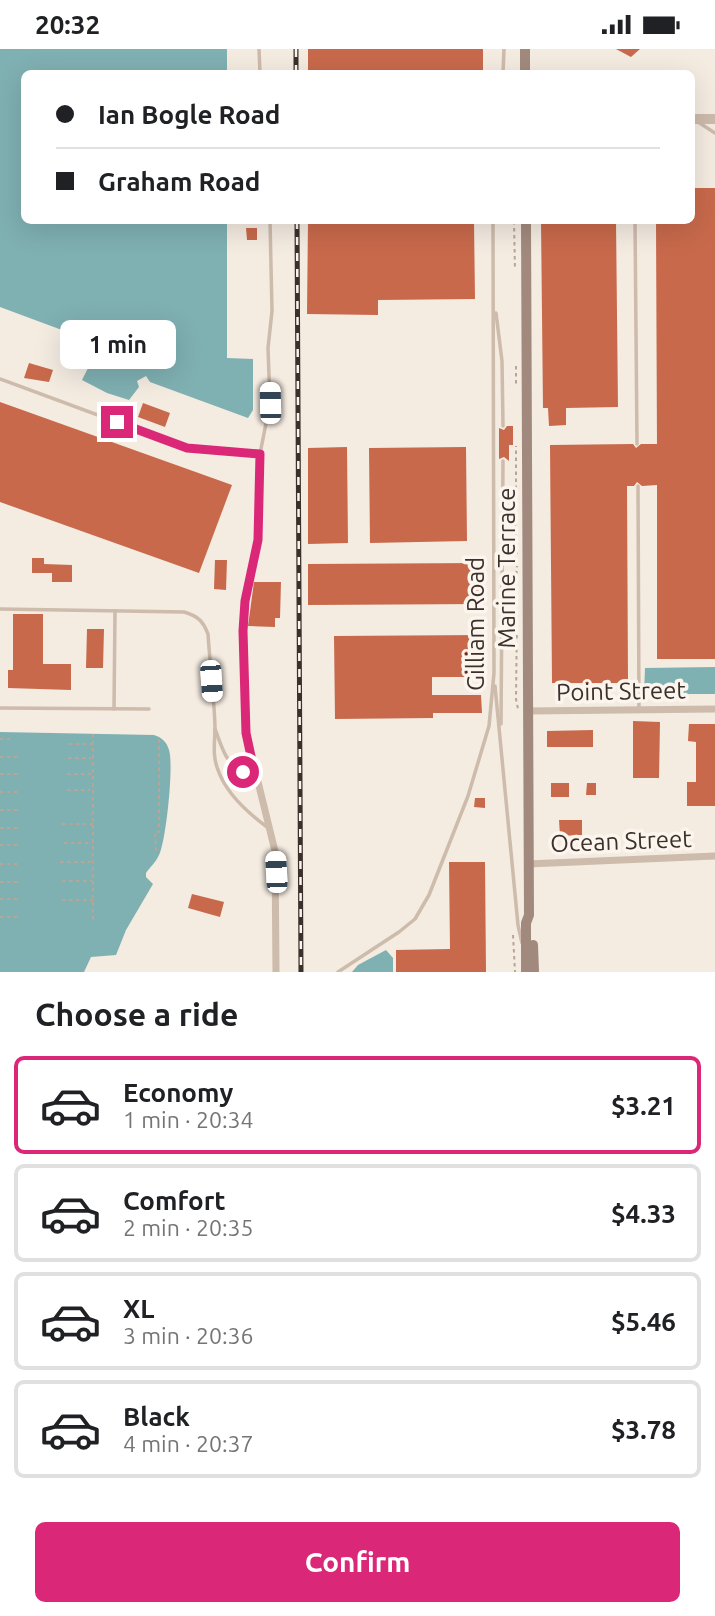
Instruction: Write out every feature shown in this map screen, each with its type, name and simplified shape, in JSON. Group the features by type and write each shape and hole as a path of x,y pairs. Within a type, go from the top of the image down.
{"main road":[{"path":"525,49 525,70"},
{"name":"Marine Terrace","path":"526,224 523,710 529,915 534,972"},
{"name":"Marine Terrace","path":"526,972 526,923 529,915"}],"street":[{"path":"695,119 715,119"},
{"path":"243,631 246,733 275,851 276,972"},
{"name":"Point Street","path":"523,710 715,709"},
{"name":"Ocean Street","path":"528,864 715,856"}],"lane":[{"path":"259,49 260,70"},
{"path":"503,70 504,49"},
{"path":"695,121 715,133"},
{"path":"243,631 245,601 258,540 260,454 270,403 270,224"},
{"name":"Gilliam Road","path":"338,972 400,932 415,919 429,895 468,796 489,726 494,673 494,224"},
{"path":"635,224 637,444"},
{"path":"494,300 502,361 503,426"},
{"path":"0,379 187,448 260,454"},
{"path":"500,736 503,461"},
{"path":"638,486 639,710"},
{"path":"0,609 184,612 196,615 208,634 215,760 222,779 251,815 269,829"},
{"path":"114,709 115,611"},
{"path":"494,673 518,925 526,953"},
{"path":"0,708 149,709"},
{"path":"215,727 232,767 243,772 254,770"}],"path":[{"path":"514,224 516,274"},
{"path":"516,364 516,387"},
{"path":"516,445 517,491"},
{"path":"519,498 514,509 515,547 519,561 515,572 515,594 519,607 515,618 523,710"},
{"path":"93,734 93,923"},
{"path":"156,851 155,832 159,832 159,737"},
{"path":"0,739 10,739"},
{"path":"69,744 93,744"},
{"path":"0,757 18,757"},
{"path":"68,758 93,758"},
{"path":"0,774 19,774"},
{"path":"68,774 93,774"},
{"path":"67,790 93,790"},
{"path":"0,792 18,792"},
{"path":"0,810 19,810"},
{"path":"62,824 93,824"},
{"path":"0,828 19,828"},
{"path":"64,843 93,843"},
{"path":"0,845 19,845"},
{"path":"61,862 93,862"},
{"path":"0,864 20,864"},
{"path":"62,881 93,881"},
{"path":"0,882 19,882"},
{"path":"0,899 20,899"},
{"path":"62,899 93,899"},
{"path":"0,917 20,917"},
{"path":"513,933 515,972"}],"water":[{"path":"0,49 227,49 227,70 21,70 21,224 227,224 227,358 253,359 253,410 248,418 150,382 146,376 137,381 139,387 129,400 107,393 82,380 91,362 106,364 113,349 0,307"},
{"path":"715,667 715,694 644,694 645,668"},
{"path":"0,732 154,735 168,747 170,786 167,820 159,855 146,873 146,877 153,884 126,930 116,955 91,957 84,972 0,972"},
{"path":"386,950 393,958 393,972 352,972 358,965"}],"building":[{"path":"308,49 483,49 483,70 308,70"},
{"path":"616,49 640,49 631,57"},
{"path":"695,188 715,188 715,659 657,659 657,485 642,486 637,482 634,486 627,486 628,683 552,683 550,445 633,444 636,448 641,444 657,444 656,224 695,224"},
{"path":"308,224 474,224 475,299 378,300 378,315 307,314"},
{"path":"541,224 616,224 618,407 566,408 566,425 549,426 548,408 543,408"},
{"path":"246,228 257,228 257,240 247,240"},
{"path":"29,363 53,370 49,382 24,378"},
{"path":"0,402 232,485 199,573 0,502"},
{"path":"143,403 170,413 165,427 138,417"},
{"path":"507,426 513,426 513,445 509,445 509,461 504,457 499,459 499,428 504,430"},
{"path":"347,447 348,543 308,544 308,448"},
{"path":"466,447 467,541 370,543 369,448"},
{"path":"32,558 44,558 44,564 72,565 72,582 52,582 52,573 32,573"},
{"path":"215,560 227,560 226,590 214,589"},
{"path":"482,563 482,604 308,605 308,564"},
{"path":"254,582 281,582 280,618 275,618 275,627 248,626"},
{"path":"13,614 43,614 43,664 71,664 71,690 8,688 8,670 13,670"},
{"path":"87,629 104,629 103,668 86,668"},
{"path":"482,635 482,677 432,677 432,695 481,695 482,713 433,713 433,718 335,719 334,636"},
{"path":"633,721 660,722 659,778 633,778"},
{"path":"689,724 715,724 715,806 687,806 687,782 696,782 696,742 688,741"},
{"path":"593,730 593,747 547,747 547,731"},
{"path":"551,783 569,783 569,797 551,797"},
{"path":"587,783 596,783 596,795 586,795"},
{"path":"475,798 485,798 485,808 474,807"},
{"path":"559,820 582,820 582,835 560,836"},
{"path":"449,862 485,862 486,972 396,972 396,950 450,949"},
{"path":"192,894 224,902 220,917 188,908"}],"railway":[{"path":"296,49 296,70"},
{"path":"297,224 301,972"}],"route":[{"path":"117,422 187,448 260,454 258,540 250,570 243,631 246,733 254,770 243,772"}]}
